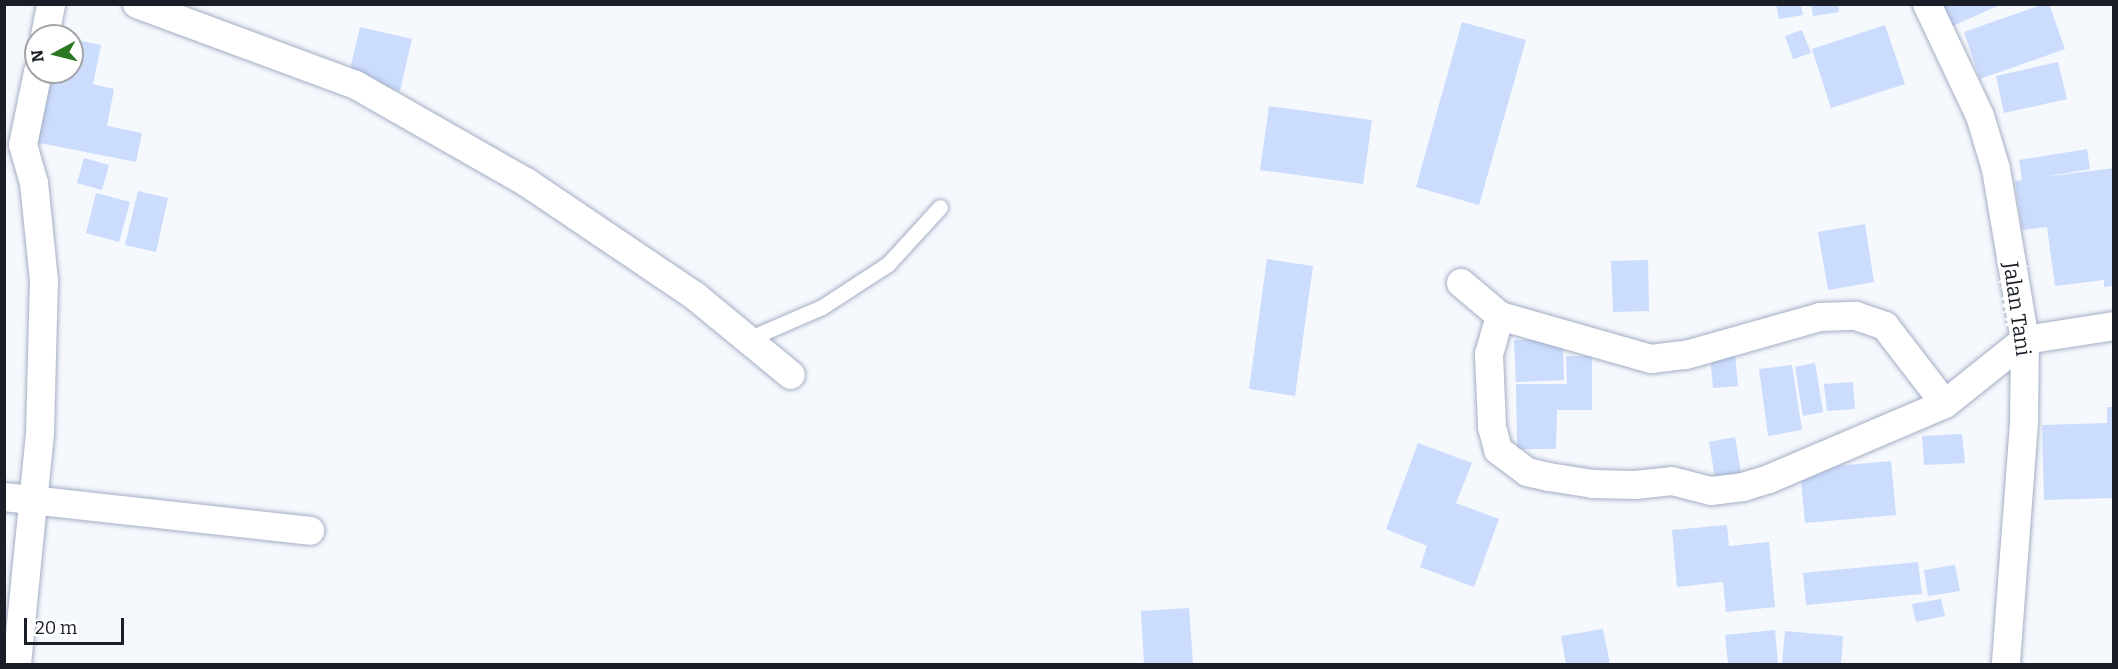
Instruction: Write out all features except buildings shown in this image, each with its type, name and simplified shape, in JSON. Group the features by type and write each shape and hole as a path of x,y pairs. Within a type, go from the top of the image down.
{"street":[{"path":"47,24 51,4"},
{"path":"137,4 356,85 526,182 695,296 790,375"},
{"name":"Jalan Tani","path":"1927,4 1980,116 1987,137 1996,169 2025,340 2024,423 2006,664"},
{"path":"17,664 40,433 44,281 34,183 23,146 36,84"},
{"path":"1461,283 1500,316 1651,359 1686,355 1820,317 1856,316 1885,326 1945,404"},
{"path":"1500,316 1489,354 1492,427 1498,450 1527,472 1549,477 1593,484 1635,485 1672,481 1711,490 1743,487 1821,458 1945,404 2025,340 2114,326"},
{"path":"4,497 310,531"}],"lane":[{"path":"748,339 822,307 888,264 940,207"}]}
